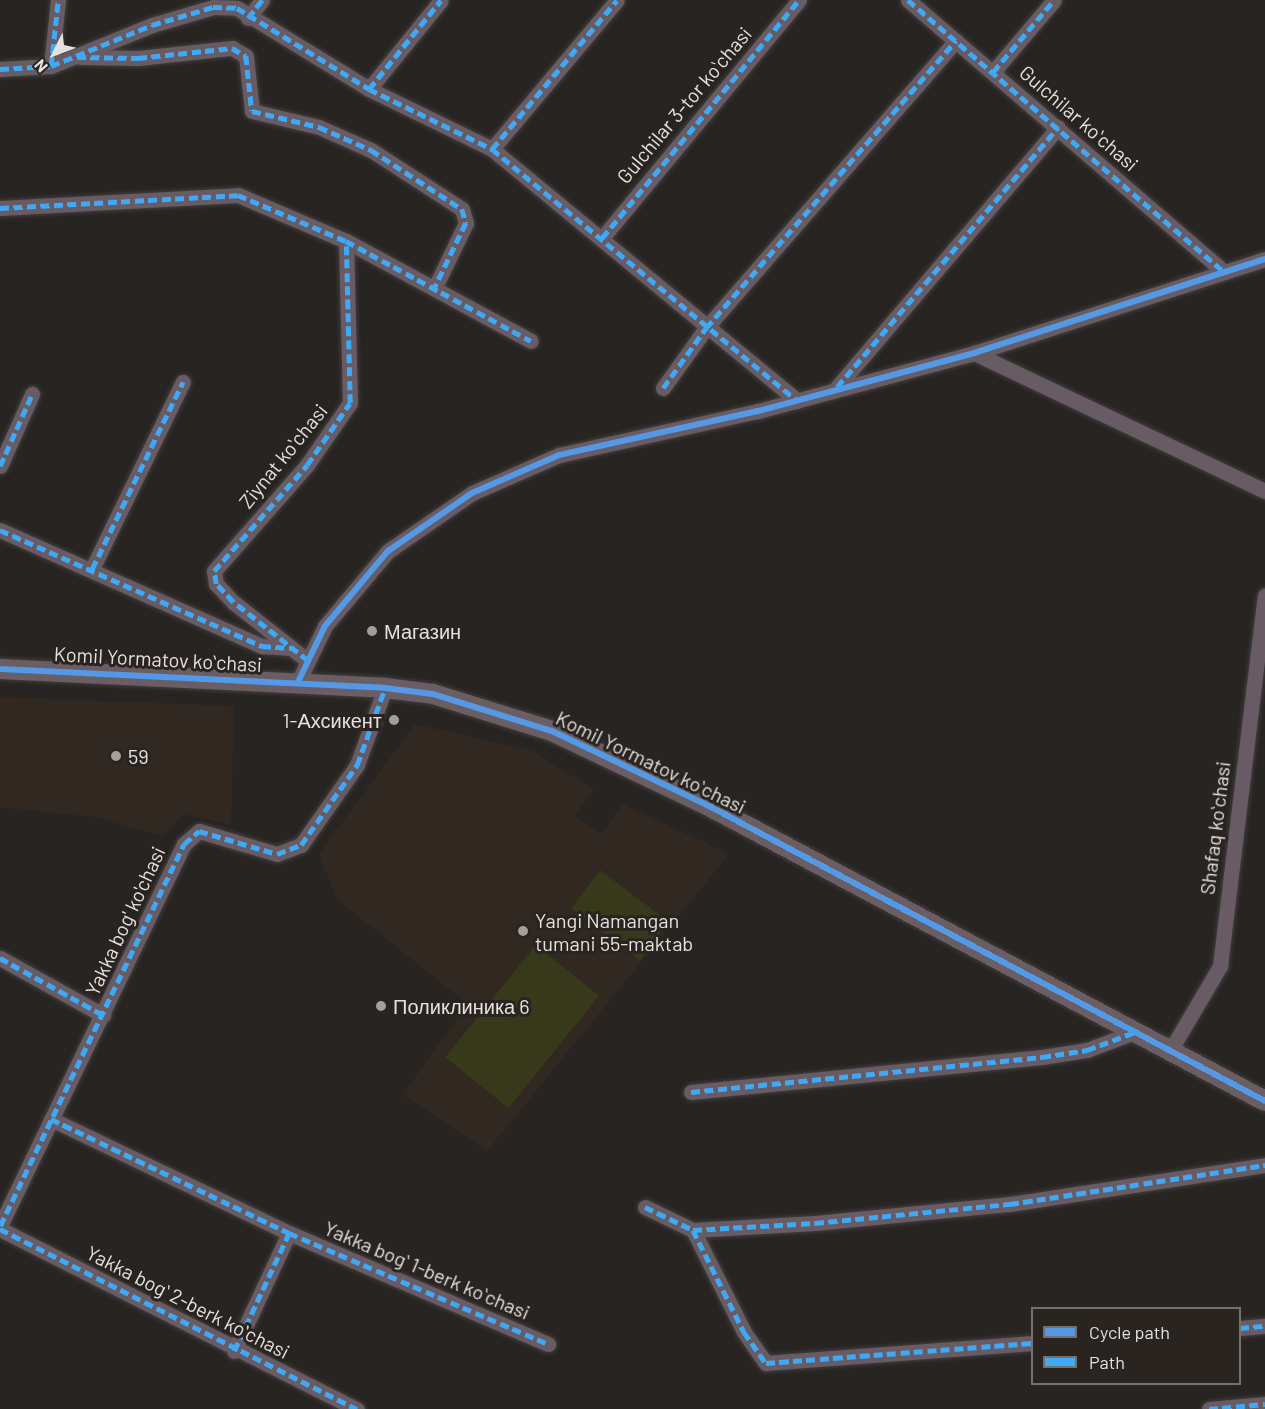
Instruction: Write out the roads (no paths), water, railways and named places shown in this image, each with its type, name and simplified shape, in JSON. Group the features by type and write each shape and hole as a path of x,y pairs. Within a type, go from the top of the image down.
{"street":[{"path":"51,66 58,0"},
{"path":"0,69 51,66 193,13 239,9 262,0"},
{"path":"369,89 441,0"},
{"path":"492,149 616,0"},
{"name":"Gulchilar 3-tor koʻchasi","path":"602,238 799,0"},
{"name":"Gulchilar koʻchasi","path":"908,0 1222,270"},
{"path":"993,72 1054,0"},
{"path":"239,9 369,89 492,149 602,238 706,328 798,401"},
{"path":"663,388 706,328 956,40"},
{"path":"70,57 138,58 222,48 246,56 252,111 319,127 371,150 462,209 466,223 435,287"},
{"path":"837,387 1058,127"},
{"path":"0,208 238,195 346,241 435,287 531,341"},
{"name":"Ziynat koʻchasi","path":"308,661 232,602 216,584 214,571 307,465 350,403 346,241"},
{"path":"298,682 325,626 388,551 472,493 559,455 798,401 837,387 974,353 1222,270 1265,259"},
{"path":"974,353 1265,491"},
{"path":"92,569 183,382"},
{"path":"0,466 32,394"},
{"path":"0,530 262,646 291,648"},
{"name":"Shafaq koʻchasi","path":"1170,1051 1220,966 1265,596"},
{"name":"Komil Yormatov koʻchasi","path":"0,669 385,688 433,694 552,731 710,806 1265,1101"},
{"name":"Yakka bog' ko'chasi","path":"0,1228 184,844 199,831 277,854 301,845 357,765 385,688"},
{"path":"0,958 103,1016"},
{"path":"691,1092 1042,1057 1087,1050 1135,1032"},
{"name":"Yakka bogʻ 1-berk koʻchasi","path":"51,1119 289,1233 548,1344"},
{"path":"645,1207 693,1230 1010,1204 1265,1165"},
{"name":"Yakka bogʻ 2-berk koʻchasi","path":"0,1228 234,1351 357,1409"},
{"path":"693,1230 744,1332 766,1363 1031,1343"},
{"path":"234,1351 289,1233"},
{"path":"1241,1328 1265,1326"},
{"path":"1209,1409 1265,1404"}],"place":[{"name":"Магазин","path":"372,631"},
{"name":"1-Ахсикент","path":"394,720"},
{"name":"59","path":"116,756"},
{"name":"Yangi Namangan tumani 55-maktab","path":"523,931"},
{"name":"Поликлиника 6","path":"381,1006"}]}
